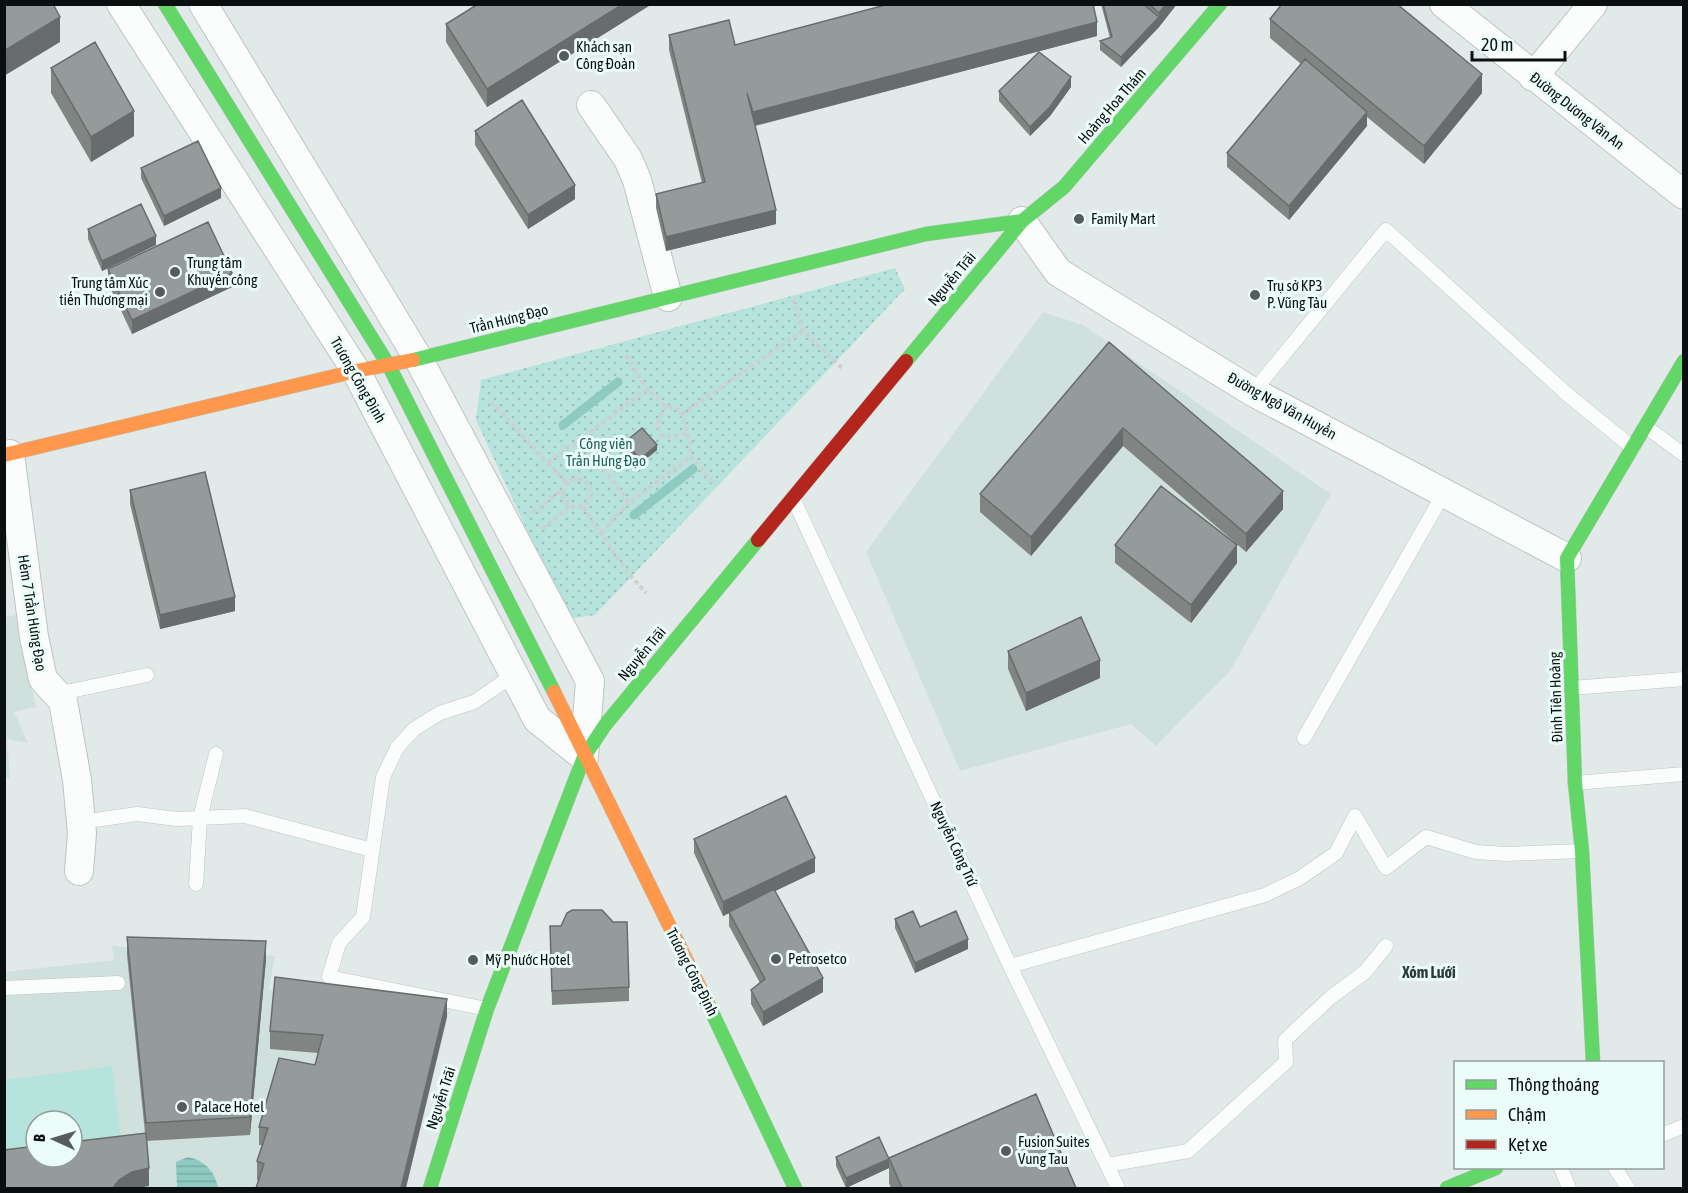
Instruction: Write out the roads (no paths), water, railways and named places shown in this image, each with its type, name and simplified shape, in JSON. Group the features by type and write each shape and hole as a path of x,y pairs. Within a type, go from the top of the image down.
{"main road":[{"name":"Trương Công Định","path":"165,4 389,366 536,655 584,757 740,1067 795,1188"},
{"name":"Hoàng Hoa Thám","path":"1022,221 1064,187 1220,4"},
{"name":"Trần Hưng Đạo","path":"7,454 356,371 389,366 926,234 1022,221"},
{"name":"Nguyễn Trãi","path":"430,1188 487,1009 584,757 604,725 1022,221"},
{"path":"1567,558 1634,448 1643,425 1683,361"},
{"name":"Đinh Tiên Hoàng","path":"1567,558 1575,783 1582,851 1593,1061"},
{"path":"1447,1188 1491,1169"}],"street":[{"name":"Trương Công Định","path":"121,4 356,371 537,719 584,757"},
{"path":"203,4 418,358 590,681 584,757"},
{"name":"Đường Dương Văn An","path":"1444,4 1683,195"},
{"path":"1533,77 1593,4"},
{"path":"591,105 628,159 637,180 668,297"},
{"name":"Đường Ngô Văn Huyền","path":"1022,221 1058,272 1253,392 1567,558"},
{"name":"Hẻm 7 Trần Hưng Đạo","path":"7,454 34,638 43,679 63,701 81,822 79,871"}],"lane":[{"path":"1253,392 1386,230 1568,395 1634,448"},
{"path":"1643,425 1683,454"},
{"path":"1304,738 1444,493"},
{"name":"Nguyễn Công Trứ","path":"793,498 1010,966 1118,1188"},
{"path":"487,1009 329,977 339,943 363,916 383,777 397,748 414,729 440,713 474,702 515,674"},
{"path":"56,694 147,675"},
{"path":"1572,688 1683,679"},
{"path":"196,884 200,818 216,754"},
{"path":"1575,783 1683,774"},
{"path":"81,822 137,814 177,819 245,816 372,850"},
{"path":"1010,966 1265,895 1300,878 1336,853 1355,816 1386,868 1426,837 1476,852 1506,854 1582,851"},
{"path":"1107,1165 1188,1151 1286,1062 1285,1041 1331,998 1365,972 1386,946"},
{"path":"4,988 118,983"},
{"path":"1664,1134 1683,1126"},
{"path":"1562,1169 1569,1188"},
{"path":"1616,1169 1628,1188"}],"water":[{"path":"188,1157 208,1167 218,1188 177,1188 176,1162"}],"waterway":[{"path":"563,425 618,382"},
{"path":"634,515 693,469"}],"place":[{"name":"Khách sạn Công Đoàn","path":"564,56"},
{"name":"Family Mart","path":"1079,219"},
{"name":"Trung tâm Khuyến công","path":"175,272"},
{"name":"Trung tâm Xúc tiến Thương mại","path":"160,292"},
{"name":"Trụ sở KP3 P. Vũng Tàu","path":"1255,295"},
{"name":"Petrosetco","path":"776,959"},
{"name":"Mỹ Phước Hotel","path":"473,960"},
{"name":"Palace Hotel","path":"182,1107"},
{"name":"Fusion Suites Vung Tau","path":"1006,1151"}],"district":[{"name":"Xóm Lưới","path":"1429,972"}],"park label":[{"name":"Công viên Trần Hưng Đạo","path":"606,452"}]}
